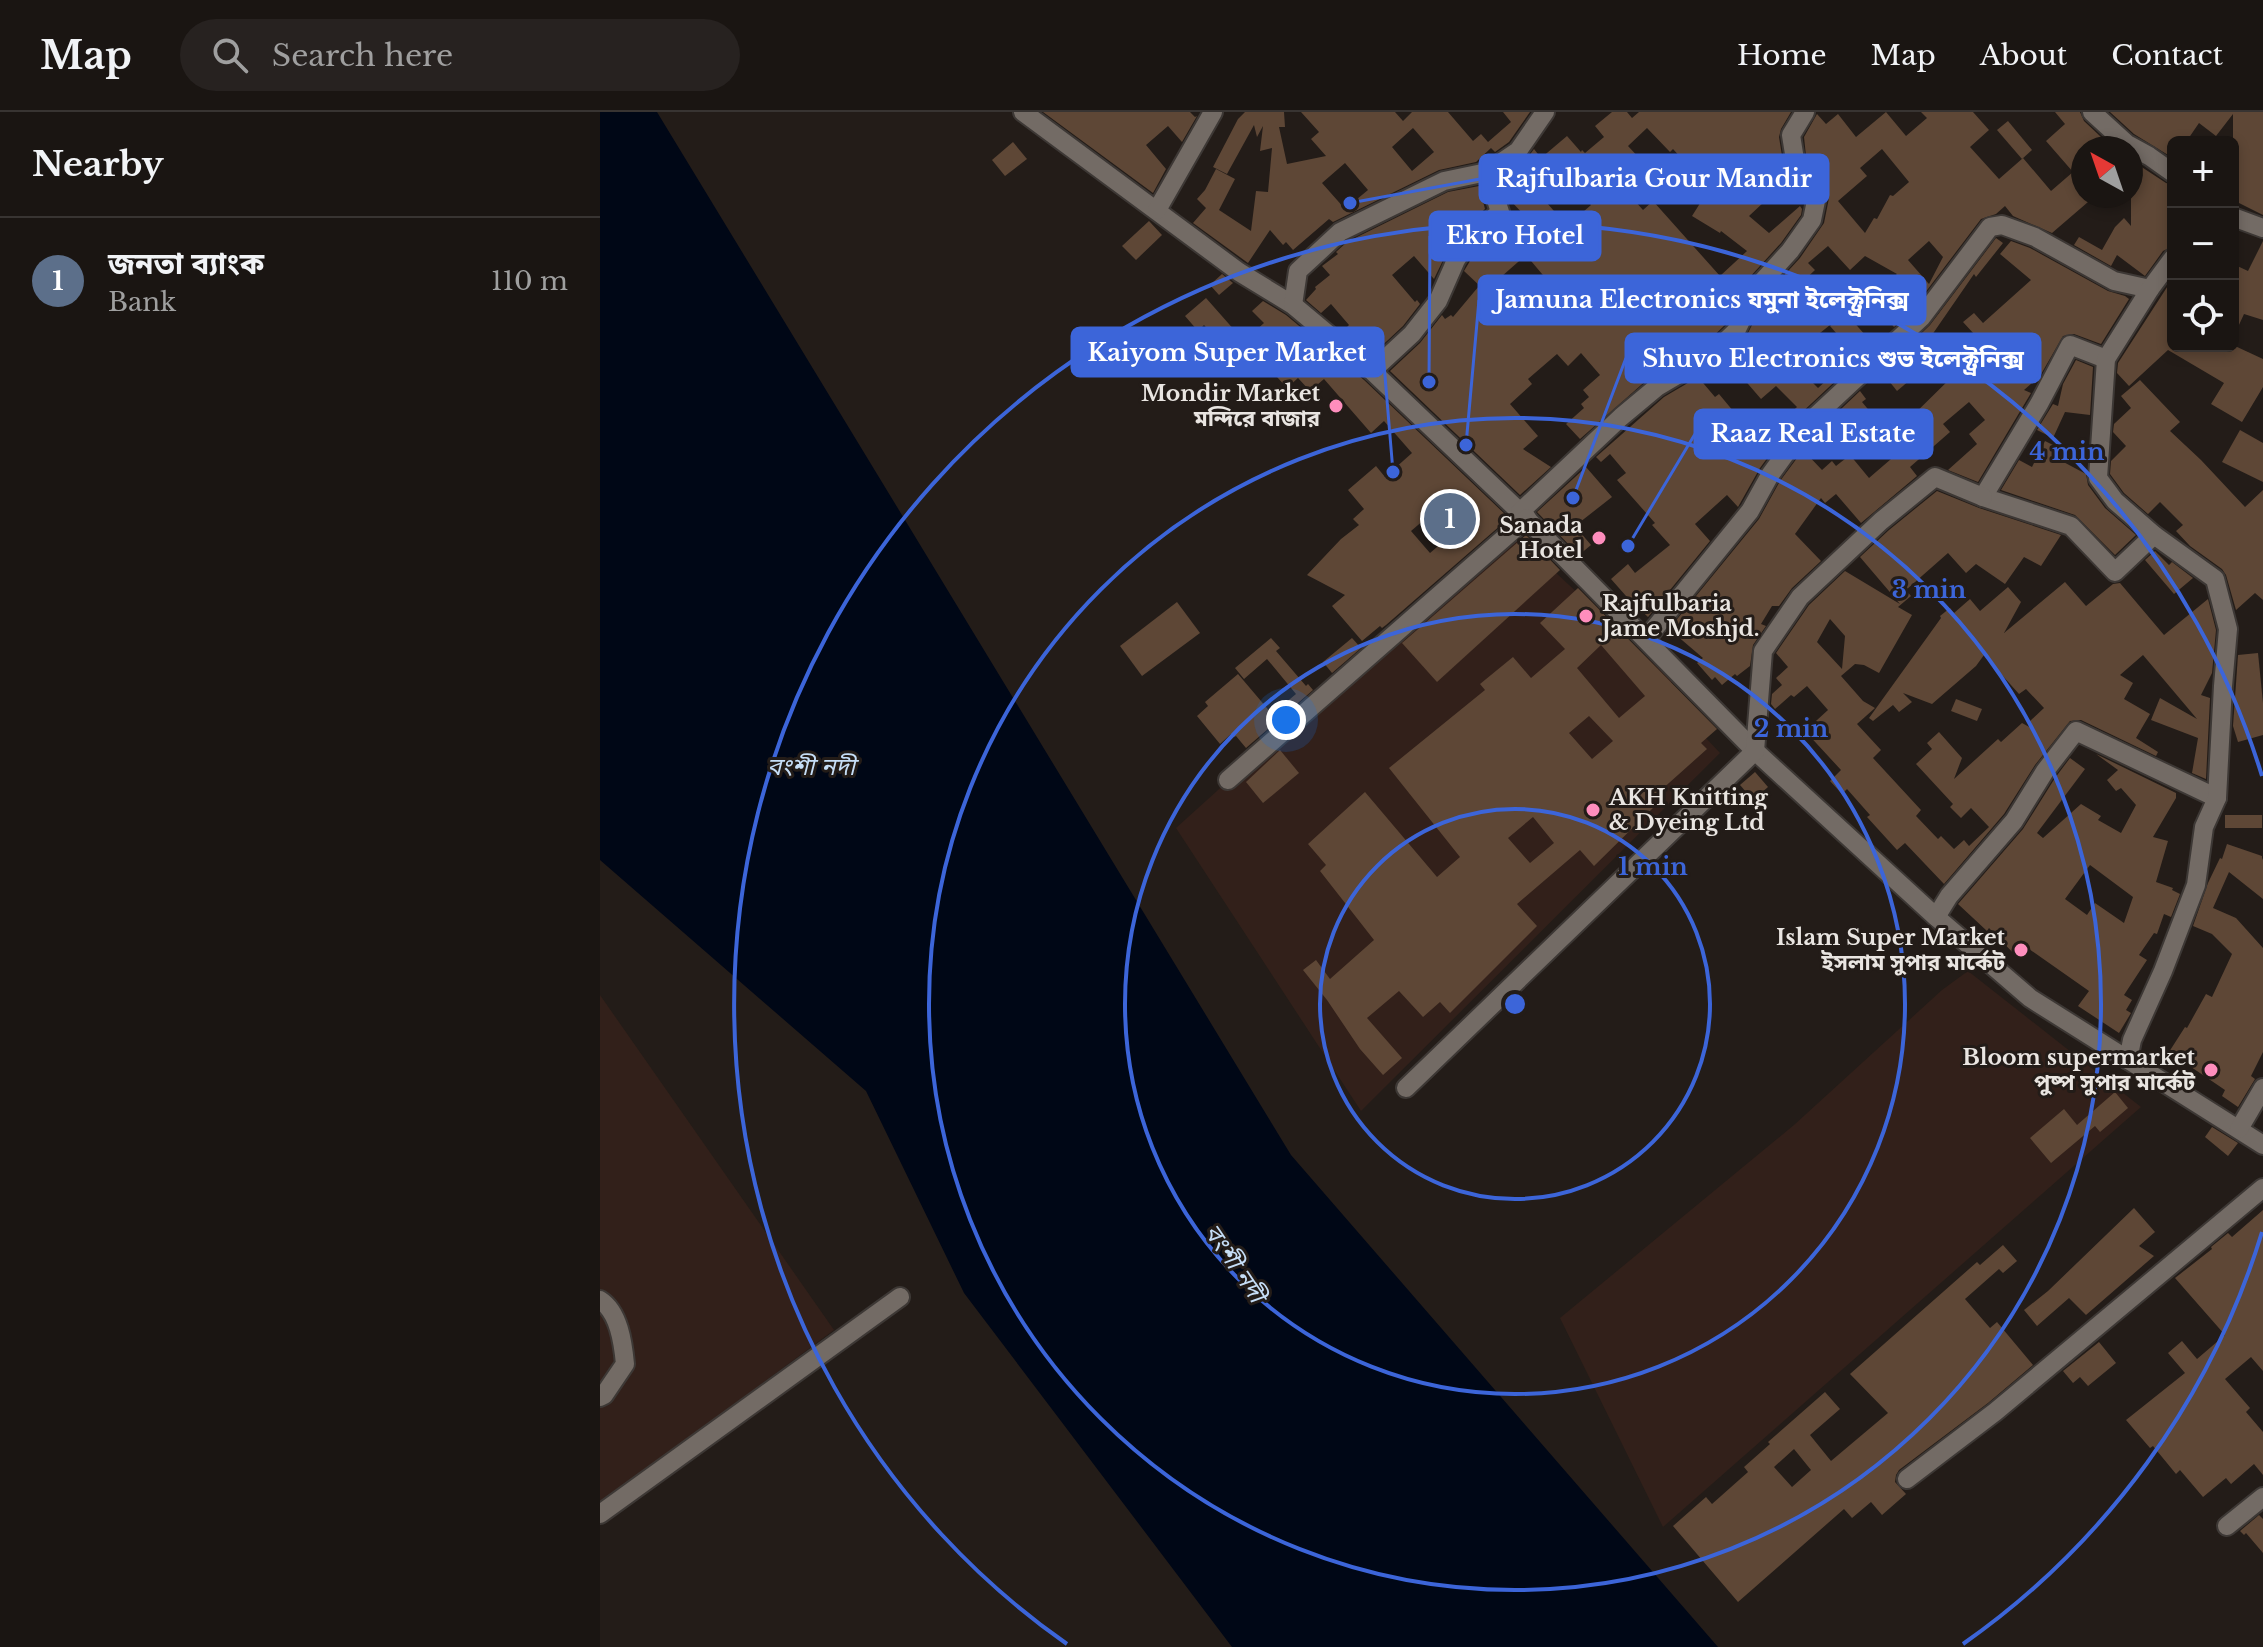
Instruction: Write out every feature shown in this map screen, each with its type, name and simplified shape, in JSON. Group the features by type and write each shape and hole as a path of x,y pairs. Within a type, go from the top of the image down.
{"street":[{"path":"1023,112 1239,272 1293,305 1372,371 1524,515 1755,751 1936,917 2030,998 2263,1145"},
{"path":"1157,210 1213,112"},
{"path":"1293,305 1298,271 1340,232 1444,181 1487,172 1518,151 1545,112"},
{"path":"1228,780 1524,515 1621,417 1657,387 1711,355 1736,331 1758,286 1790,251 1812,220 1817,196 1795,160 1791,135 1805,112"},
{"path":"2092,112 2127,144 2167,169"},
{"path":"1372,371 1412,334 1438,301 1456,260 1470,238 1500,212 1487,172"},
{"path":"2239,219 2263,228"},
{"path":"1646,639 1750,511 1770,475 1807,424 1921,318 1990,227 2002,225 2035,237 2114,281 2150,289"},
{"path":"2128,1060 2132,1040 2196,885 2204,827 2217,798 2228,629 2215,579 2154,535 2115,501 2098,478 2106,359 2167,266"},
{"path":"1983,497 2039,404 2070,345 2106,359"},
{"path":"1406,1088 1755,751 1763,651 1800,597 1881,521 1935,477 1983,497 2071,526 2115,572 2154,535"},
{"path":"1936,917 1949,896 2014,821 2045,771 2076,731 2217,798"},
{"path":"2239,1129 2263,1088"},
{"path":"1907,1479 1995,1412 2263,1188"},
{"path":"600,1514 900,1297"},
{"path":"600,1300 608,1305 622,1338 625,1364 600,1397"},
{"path":"2227,1526 2263,1497"}],"shaded area":[{"path":"1508,528 1672,681 1662,691 1720,753 1361,1111 1176,828"},
{"path":"1968,971 2141,1107 1663,1527 1560,1318 1794,1125 1942,990"},
{"path":"600,995 834,1330 600,1504"}],"water":[{"name":"বংশী নদী","path":"600,112 657,112 1291,1155 1718,1647 1232,1647 964,1293 866,1091 600,860"}],"building":[{"path":"1043,112 1190,112 1197,116 1182,142 1168,126 1146,145 1166,169 1153,193"},
{"path":"1245,112 1284,112 1285,127 1279,127 1287,164 1326,156 1311,139 1319,132 1301,112 1395,112 1403,121 1412,112 1448,112 1473,141 1481,134 1488,142 1511,122 1503,112 1530,112 1509,142 1495,152 1491,148 1476,162 1439,170 1333,222 1329,219 1293,250 1286,242 1283,245 1270,230 1248,263 1193,223 1206,208 1197,199 1216,169 1235,179 1219,210 1251,231 1256,191 1268,192 1272,148 1260,151 1263,126 1257,137 1254,125 1227,174 1213,167 1238,119","holes":["1413,128 1434,152 1412,171 1392,147","1345,163 1368,190 1345,209 1322,183"]},
{"path":"1612,112 1627,112 1632,118 1639,112 1791,112 1779,137 1783,162 1795,184 1789,189 1776,174 1756,193 1764,202 1749,216 1769,233 1800,206 1801,215 1749,278 1726,324 1704,345 1649,378 1580,439 1566,424 1584,408 1581,404 1589,397 1583,390 1600,375 1581,353 1568,366 1557,354 1528,379 1532,384 1510,404 1538,436 1523,449 1551,467 1520,495 1390,371 1420,343 1442,315 1445,319 1451,315 1453,317 1481,287 1464,271 1479,246 1501,227 1508,235 1527,218 1508,198 1501,177 1525,161 1534,149 1541,158 1567,136 1585,153 1604,137 1595,126","holes":["1647,128 1670,152 1673,149 1709,189 1692,216 1721,231 1747,251 1720,276 1653,201 1643,210 1618,182 1642,161 1628,146","1571,182 1591,205 1567,226 1547,203","1526,255 1553,287 1516,316 1485,291","1666,275 1687,299 1664,319 1643,295","1603,280 1620,300 1592,325 1575,304"]},
{"path":"1886,112 1906,136 1927,118 1921,112 1973,112 1989,130 1970,147 1999,179 2023,158 2051,191 2071,174 2071,208 2081,208 2052,233 2013,216 2005,206 1996,214 1981,219 1912,310 1894,327 1871,301 1877,296 1875,293 1897,274 1865,256 1850,270 1828,246 1808,263 1815,270 1797,287 1830,325 1810,341 1812,344 1801,354 1804,358 1796,366 1818,388 1840,368 1844,373 1797,417 1760,468 1738,507 1727,495 1695,524 1710,541 1648,617 1611,579 1628,564 1635,573 1670,545 1617,480 1626,473 1610,454 1601,462 1596,457 1664,397 1698,377 1715,397 1719,394 1759,442 1797,407 1776,386 1761,399 1736,370 1732,374 1721,362 1745,339 1768,293 1800,258 1824,223 1828,191 1806,156 1804,137 1817,114 1826,124 1838,114 1856,137","holes":["1882,149 1909,182 1893,196 1890,195 1865,233 1838,201 1867,176 1860,168","1929,241 1943,257 1929,284 1908,260"]},
{"path":"2055,112 2080,112 2084,121 2100,136 2071,136 2071,170 2046,141 2065,124"},
{"path":"2110,112 2263,112 2263,215 2239,203 2239,136 2233,136 2233,114 2216,136 2199,123 2190,136 2167,136 2167,154 2143,140 2143,136 2134,134"},
{"path":"2008,121 2032,150 2022,159 1997,130"},
{"path":"1013,142 1027,159 1005,176 992,160"},
{"path":"2143,168 2167,183 2167,249 2145,276 2117,255 2111,266 2074,245 2079,237 2102,250 2124,218 2131,226 2131,208 2143,208"},
{"path":"1479,186 1485,209 1460,231 1434,279 1414,256 1392,275 1420,304 1403,326 1372,355 1343,331 1349,325 1331,304 1321,313 1306,300 1315,287 1330,275 1322,266 1338,254 1336,252 1347,242 1448,192"},
{"path":"1149,221 1162,235 1136,260 1122,246"},
{"path":"1996,238 2003,243 1976,277 1974,274 1914,361 1922,368 1911,378 1895,359 1930,325"},
{"path":"2011,241 2129,299 2101,344 2074,334 2063,336 2040,376 2024,390 2031,393 1978,482 1948,470 1977,444 1969,434 1985,420 1969,402 1943,424 1950,432 1910,467 1917,476 1861,523 1836,494 1825,503 1821,498 1795,534 1821,561 1792,588 1779,606 1772,606 1761,624 1766,626 1753,645 1750,666 1722,685 1715,677 1712,680 1697,663 1703,658 1669,629 1759,519 1780,481 1803,450 1822,470 1832,461 1836,466 1850,455 1869,478 1898,453 1878,428 1889,419 1898,430 1962,367 1951,354 1974,334 1963,322 1974,313 1983,323 2031,280 2000,254"},
{"path":"2263,241 2263,320 2244,314 2239,325 2239,267 2248,271"},
{"path":"1222,274 1233,283 1219,295 1210,285"},
{"path":"2167,287 2167,351 2129,386 2117,373 2118,363"},
{"path":"1206,298 1244,341 1264,323 1252,311 1263,301 1286,315 1364,380 1509,518 1386,625 1380,626 1362,641 1332,606 1345,595 1307,575 1359,525 1353,519 1364,509 1348,490 1376,466 1385,477 1412,453 1384,421 1371,433 1324,379 1310,391 1298,378 1287,388 1256,357 1237,373 1221,355 1226,350 1204,325 1198,331 1185,316","holes":["1438,508 1457,530 1430,553 1411,531"]},
{"path":"1844,314 1874,345 1847,370 1839,361 1851,350 1830,326"},
{"path":"1142,328 1151,351 1113,369 1104,350"},
{"path":"2239,348 2263,359 2263,387 2242,422 2211,404 2224,383 2171,352 2239,352"},
{"path":"2076,360 2093,367 2090,415 2065,412 2053,438 2037,430 2053,404 2058,406 2063,384"},
{"path":"1902,370 1910,380 1897,391 1889,381"},
{"path":"2140,380 2180,422 2170,431 2245,507 2263,490 2263,600 2255,593 2236,610 2226,575 2176,531 2183,525 2160,502 2148,514 2124,493 2110,474 2111,461 2126,446 2113,432 2114,424 2131,408 2121,396"},
{"path":"1860,391 1866,399 1862,402 1877,420 1852,439 1836,420 1823,431 1821,428"},
{"path":"2240,430 2263,443 2263,482 2222,462"},
{"path":"2045,441 2061,449 2056,458 2086,474 2088,485 2105,508 2136,535 2115,555 2075,515 2001,490 2019,460 2032,467"},
{"path":"1586,467 1612,497 1575,526 1591,545 1579,555 1537,512"},
{"path":"1937,491 2061,535 2041,566 2024,557 2005,584 1976,564 1966,573 1948,553 1906,590 1911,596 1898,607 1912,615 1879,673 1855,664 1841,676 1863,701 1875,708 1857,724 1881,750 1873,758 1921,810 1916,816 1938,839 1941,836 1954,849 1964,840 1969,846 1989,827 1971,808 1961,818 1950,807 1953,804 1916,764 1932,749 1927,743 1939,732 1962,758 1954,779 1998,739 2001,742 2022,723 2035,730 2029,722 2044,708 2026,689 2019,694 1984,655 1976,666 1932,704 1903,693 1912,702 1899,712 1893,705 1873,721 1869,718 1940,616 1950,608 1954,613 1970,599 1980,611 2008,587 2021,602 2004,633 2065,582 2086,606 2113,584 2120,583 2164,635 2208,599 2216,630 2212,673 2201,695 2210,698 2206,779 2192,773 2198,738 2151,720 2160,698 2197,719 2143,655 2120,675 2133,683 2124,699 2150,714 2136,738 2158,752 2156,756 2081,720 2070,721 2035,765 2004,814 1944,884 1905,843 1897,850 1847,789 1842,794 1830,781 1841,770 1805,731 1828,710 1807,686 1775,709 1771,704 1772,694 1782,685 1776,678 1788,667 1776,653 1809,605 1845,571 1900,604 1860,557","holes":["1830,619 1845,636 1842,669 1817,642"]},
{"path":"1526,535 1560,570 1437,682 1402,643"},
{"path":"2155,551 2169,565 2172,562 2193,578 2174,594 2145,560"},
{"path":"1578,588 1717,729 1701,743 1707,749 1650,800 1655,806 1594,866 1580,850 1517,904 1537,926 1450,1013 1440,1002 1423,1017 1399,991 1367,1018 1402,1058 1383,1075 1360,1049 1303,970 1316,960 1330,979 1374,940 1320,871 1326,865 1308,844 1365,792 1437,877 1460,857 1389,768 1485,690 1480,684 1513,657 1531,678 1565,649 1540,623","holes":["1601,645 1645,696 1619,718 1577,668","1589,716 1613,741 1592,759 1569,733","1533,817 1554,843 1530,863 1508,838"]},
{"path":"1177,602 1200,633 1142,676 1120,646"},
{"path":"1271,638 1280,648 1276,651 1313,690 1246,748 1231,734 1220,744 1197,716 1208,706 1205,702 1238,674 1272,714 1296,694 1267,659 1244,679 1235,668"},
{"path":"1352,638 1361,648 1332,673 1323,662"},
{"path":"2258,653 2263,735 2238,742 2233,726 2238,655"},
{"path":"1956,699 1982,709 1977,721 1951,711"},
{"path":"1280,750 1299,773 1263,803 1246,782"},
{"path":"2096,754 2176,793 2153,837 2168,841 2156,882 2180,894 2171,917 2164,914 2157,934 2154,933 2139,955 2147,960 2124,995 2132,1000 2126,1010 2131,1013 2119,1033 2078,1006 2089,991 2029,949 2019,959 1989,928 1987,931 1958,904 2023,829 2070,758 2085,769 2037,833 2043,838 2081,804 2101,816 2098,820 2121,833 2136,805 2121,788 2116,791 2107,780 2118,770","holes":["2090,865 2133,897 2124,923 2095,903 2087,915 2065,899"]},
{"path":"1755,772 1768,787 1753,800 1740,785"},
{"path":"2225,815 2262,815 2262,828 2225,828"},
{"path":"2227,844 2263,858 2263,899 2229,872 2213,908 2236,918 2263,948 2263,1052 2251,1076 2255,1079 2238,1107 2222,1096 2225,1090 2169,1052 2206,994 2212,997 2232,954 2212,934 2193,926 2208,883"},
{"path":"2115,1092 2128,1108 2100,1132 2095,1126 2051,1163 2030,1138 2064,1109 2077,1125"},
{"path":"2212,1127 2238,1143 2228,1156 2205,1137"},
{"path":"2134,1208 2155,1232 2139,1246 2154,1256 2086,1315 2069,1298 2037,1326 2024,1310"},
{"path":"2263,1210 2263,1371 2251,1357 2225,1379 2250,1408 2246,1412 2263,1432 2263,1475 2254,1464 2231,1484 2226,1478 2203,1497 2180,1470 2176,1474 2153,1446 2150,1448 2126,1420 2185,1373 2168,1353 2182,1341 2197,1359 2225,1335 2175,1278 2228,1233 2232,1237"},
{"path":"2003,1245 2017,1261 2003,1273 1999,1269 1965,1299 1990,1328 1997,1322 2033,1365 1899,1470 1895,1482 1906,1494 1882,1515 1871,1502 1852,1518 1844,1509 1738,1602 1673,1526 1706,1497 1712,1504 1748,1472 1744,1467 1770,1444 1768,1442 1825,1392 1840,1409 1810,1435 1831,1461 1888,1413 1850,1374 1977,1262 1980,1265","holes":["1794,1449 1811,1470 1792,1487 1774,1467"]},
{"path":"2099,1342 2116,1363 2088,1386 2080,1377 2073,1383 2063,1371"},
{"path":"2259,1515 2263,1519 2263,1553 2246,1533 2244,1535 2240,1531"}],"place":[{"name":"Rajfulbaria Gour Mandir","path":"1350,203"},
{"name":"Ekro Hotel","path":"1429,382"},
{"name":"Mondir Market মন্দিরে বাজার","path":"1336,406"},
{"name":"Jamuna Electronics যমুনা ইলেক্ট্রনিক্স","path":"1466,445"},
{"name":"Kaiyom Super Market","path":"1393,472"},
{"name":"Shuvo Electronics শুভ ইলেক্ট্রনিক্স","path":"1573,498"},
{"name":"জনতা ব্যাংক","path":"1450,519"},
{"name":"Sanada Hotel","path":"1599,538"},
{"name":"Raaz Real Estate","path":"1628,546"},
{"name":"Rajfulbaria Jame Moshjd.","path":"1586,616"},
{"name":"AKH Knitting & Dyeing Ltd","path":"1593,810"},
{"name":"Islam Super Market ইসলাম সুপার মার্কেট","path":"2021,950"},
{"name":"Bloom supermarket পুষ্প সুপার মার্কেট","path":"2211,1070"}]}
